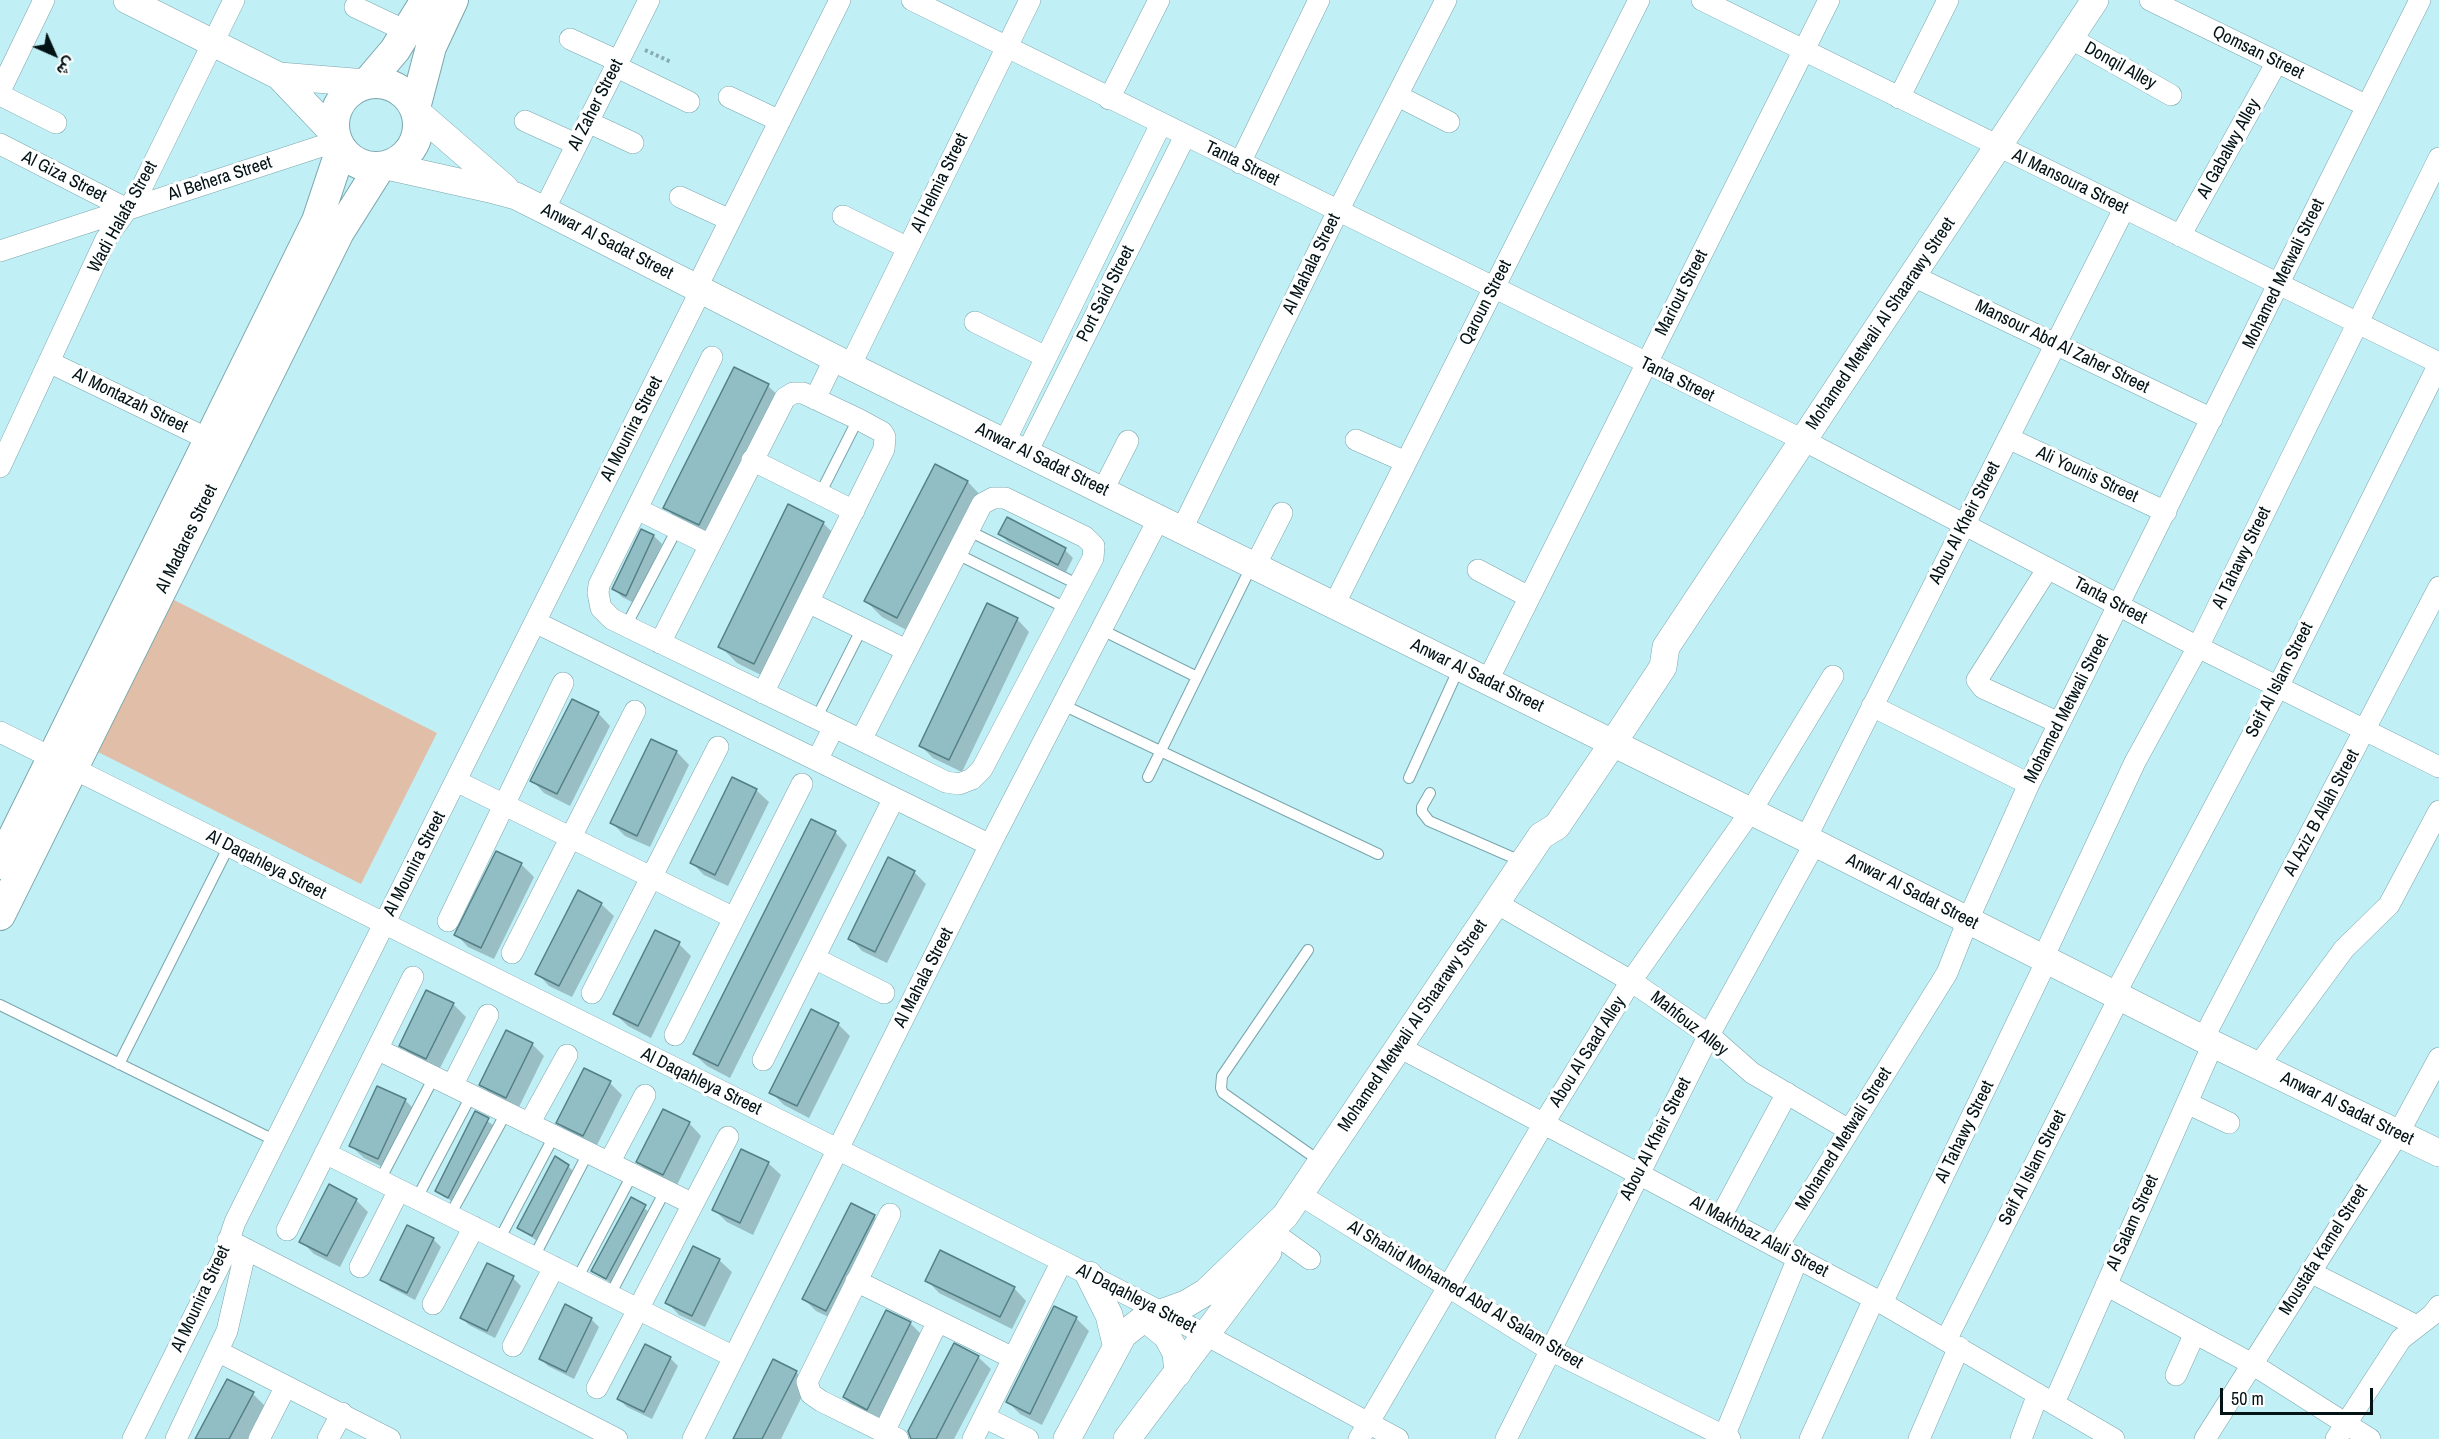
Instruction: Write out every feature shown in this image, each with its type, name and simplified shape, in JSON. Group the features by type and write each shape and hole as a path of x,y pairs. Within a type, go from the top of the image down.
{"main road":[{"path":"366,83 408,32 426,0"},
{"path":"416,110 404,92 396,87 386,83 366,83 355,88 339,103 335,113 338,142 363,165 384,166 406,154 417,134 416,110 431,47 453,0"},
{"name":"Al Madares Street","path":"0,915 63,763 210,440 318,221 338,142"},
{"name":"Al Madares Street","path":"0,864 63,763 339,232 384,166"}],"street":[{"path":"44,0 0,93 56,123"},
{"path":"127,0 279,76 338,142"},
{"name":"Wadi Halafa Street","path":"0,467 51,363 106,240 140,191 234,0"},
{"name":"Al Zaher Street","path":"544,210 649,0"},
{"name":"Al Mounira Street","path":"133,1439 223,1258 237,1244 276,1141 535,622 699,289 730,220 840,0"},
{"name":"Tanta Street","path":"912,0 1646,365 1803,440 2198,647 2366,731 2436,760"},
{"name":"Al Helmia Street","path":"815,399 843,362 908,248 1030,0"},
{"path":"1108,99 1159,0"},
{"path":"1240,163 1319,0"},
{"name":"Al Mahala Street","path":"693,1439 990,845 1102,630 1171,524 1338,211 1446,0"},
{"name":"Qaroun Street","path":"1334,605 1639,0"},
{"name":"Al Mansoura Street","path":"1702,0 2439,363"},
{"name":"Mariout Street","path":"1487,682 1829,0"},
{"path":"1899,98 1948,0"},
{"name":"Mohamed Metwali Al Shaarawy Street","path":"1127,1439 1206,1335 1541,836 1557,826 1604,739 1662,667 1666,647 2095,0"},
{"name":"Qomsan Street","path":"2150,0 2367,106"},
{"name":"Mohamed Metwali Street","path":"1777,1246 1947,973 1968,920 2029,784 2420,0"},
{"path":"355,7 408,32"},
{"name":"Donqil Alley","path":"2070,38 2170,94"},
{"path":"570,39 689,102"},
{"name":"Al Gabalwy Alley","path":"2180,236 2277,62"},
{"path":"279,76 366,83"},
{"path":"1398,96 1449,122"},
{"path":"729,97 780,121"},
{"name":"Anwar Al Sadat Street","path":"416,110 461,153 516,196 843,362 1810,840 2258,1066 2439,1153"},
{"path":"525,121 576,144"},
{"path":"588,122 633,143"},
{"name":"Port Said Street","path":"1016,447 1047,357 1161,124"},
{"name":"Port Said Street","path":"1016,447 1185,136"},
{"name":"Al Behera Street","path":"0,251 338,142"},
{"name":"Al Giza Street","path":"0,144 127,209"},
{"name":"Al Tahawy Street","path":"1810,1439 2045,959 2134,762 2198,647 2439,158"},
{"name":"Anwar Al Sadat Street","path":"384,166 516,196"},
{"path":"680,197 730,220"},
{"name":"Abou Al Kheir Street","path":"1506,1439 1639,1172 1810,840 1872,706 2124,209"},
{"path":"843,216 908,248"},
{"name":"Mansour Abd Al Zaher Street","path":"1912,276 2212,419"},
{"path":"975,322 1047,357"},
{"path":"712,357 597,593 606,615 660,643 861,741 946,782 959,784 972,779 982,769 1079,585 1094,554 1094,546 1085,537 999,497 982,504 861,741"},
{"name":"Al Montazah Street","path":"51,363 210,440"},
{"name":"Seif Al Islam Street","path":"1919,1439 1953,1343 2117,995 2278,687 2439,363"},
{"path":"660,643 785,398 798,393 858,419 882,432 886,443 763,693"},
{"name":"Ali Younis Street","path":"2008,438 2166,512"},
{"path":"1356,440 1406,462"},
{"path":"1103,490 1128,441"},
{"path":"752,460 854,511"},
{"path":"637,509 710,545"},
{"path":"1254,565 1282,513"},
{"path":"2049,568 1977,680 1983,688 2059,723"},
{"path":"1478,570 1529,597"},
{"name":"Al Aziz B Allah Street","path":"2208,1041 2439,587"},
{"path":"808,602 906,650"},
{"path":"535,622 990,845"},
{"name":"Abou Al Saad Alley","path":"1364,1431 1446,1287 1631,981 1751,811 1833,676"},
{"path":"448,921 563,683"},
{"path":"1872,706 2029,784"},
{"path":"512,953 636,711"},
{"path":"817,760 825,723"},
{"name":"Al Daqahleya Street","path":"0,732 1062,1261 1089,1275 1153,1316 1206,1335 1364,1431 1398,1439"},
{"path":"592,993 718,747"},
{"path":"456,781 734,918"},
{"path":"675,1035 802,784"},
{"path":"763,1060 894,798"},
{"path":"2258,1066 2344,949 2389,905 2439,811"},
{"name":"Mahfouz Alley","path":"1496,903 1631,981 1709,1035 1752,1073 1850,1130"},
{"path":"814,958 884,993"},
{"path":"287,1230 413,977"},
{"path":"443,1082 488,1015"},
{"name":"Al Salam Street","path":"2021,1439 2046,1399 2106,1285 2187,1103 2208,1041"},
{"name":"Al Makhbaz Alali Street","path":"1399,1047 1639,1172 1878,1301 2114,1439"},
{"path":"377,1049 693,1204"},
{"path":"529,1124 567,1055"},
{"name":"Moustafa Kamel Street","path":"2205,1439 2398,1134 2439,1058"},
{"path":"1721,1216 1787,1093"},
{"path":"609,1163 645,1095"},
{"path":"2187,1103 2229,1123"},
{"path":"597,1388 728,1137"},
{"path":"325,1153 734,1357"},
{"path":"360,1267 408,1194"},
{"path":"890,1214 807,1382 811,1394 820,1401 891,1436 938,1321"},
{"path":"1287,1215 1310,1259"},
{"name":"Mohamed Metwali Al Shaarawy Street","path":"1067,1439 1116,1344 1153,1316 1196,1298 1216,1284 1287,1215"},
{"name":"Al Shahid Mohamed Abd Al Salam Street","path":"1287,1215 1446,1287 1550,1350 1725,1438"},
{"path":"433,1305 474,1227"},
{"path":"176,1439 219,1352 230,1320 237,1244 617,1439"},
{"path":"1725,1438 1798,1258"},
{"path":"973,1439 1062,1261"},
{"path":"513,1346 554,1267"},
{"path":"2310,1272 2417,1326"},
{"path":"1089,1275 1109,1315 1116,1344"},
{"path":"856,1281 1013,1358"},
{"path":"2106,1285 2252,1364 2341,1431 2370,1439"},
{"path":"2341,1431 2401,1339 2439,1306"},
{"path":"1153,1316 1151,1323 1167,1335 1176,1353 1178,1373"},
{"path":"2176,1375 2195,1333"},
{"path":"219,1352 390,1439"},
{"path":"259,1439 286,1386"},
{"path":"328,1439 342,1413"},
{"path":"984,1418 1028,1439"}],"lane":[{"path":"820,494 858,419"},
{"path":"626,626 677,529"},
{"path":"967,530 1079,585"},
{"path":"955,553 1066,608"},
{"path":"1148,777 1254,565"},
{"path":"825,723 862,628"},
{"path":"1102,630 1197,676"},
{"path":"1409,778 1460,668"},
{"path":"1063,705 1378,854"},
{"path":"1430,793 1422,807 1422,812 1429,821 1523,862"},
{"path":"119,1064 229,846"},
{"path":"1308,950 1222,1076 1221,1088 1223,1093 1321,1162"},
{"path":"0,1005 276,1141"},
{"path":"380,1180 443,1082"},
{"path":"408,1194 471,1096"},
{"path":"450,1215 507,1113"},
{"path":"499,1240 554,1136"},
{"path":"534,1257 588,1153"},
{"path":"577,1279 632,1175"},
{"path":"610,1295 665,1191"}],"path":[{"path":"628,42 671,63"}],"shaded area":[{"path":"172,599 437,733 361,884 96,751"}],"building":[{"path":"734,367 769,384 699,525 663,508"},
{"path":"935,464 968,481 897,618 864,601"},
{"path":"788,504 824,522 754,664 718,647"},
{"path":"1007,517 1066,548 1058,565 998,534"},
{"path":"641,529 654,535 626,596 612,589"},
{"path":"987,603 1018,618 949,760 919,746"},
{"path":"572,699 599,712 557,794 530,781"},
{"path":"651,739 677,751 637,836 610,823"},
{"path":"732,777 757,789 715,875 690,863"},
{"path":"811,819 836,831 718,1066 693,1054"},
{"path":"496,851 522,863 481,948 454,935"},
{"path":"888,857 915,871 875,952 848,939"},
{"path":"578,890 602,903 559,986 535,974"},
{"path":"655,930 680,942 638,1026 613,1014"},
{"path":"426,990 454,1003 426,1059 399,1046"},
{"path":"811,1009 839,1023 797,1106 769,1093"},
{"path":"506,1030 533,1043 506,1098 479,1085"},
{"path":"584,1068 611,1081 583,1136 556,1123"},
{"path":"377,1086 406,1099 378,1159 349,1146"},
{"path":"663,1109 690,1122 663,1175 636,1162"},
{"path":"475,1111 489,1118 448,1198 435,1191"},
{"path":"741,1149 769,1162 740,1223 712,1210"},
{"path":"555,1156 569,1165 532,1236 517,1228"},
{"path":"329,1184 357,1199 327,1256 299,1242"},
{"path":"631,1197 646,1205 606,1279 591,1271"},
{"path":"851,1203 875,1215 826,1311 802,1299"},
{"path":"407,1225 434,1238 407,1293 380,1280"},
{"path":"693,1246 720,1259 692,1316 665,1303"},
{"path":"940,1250 1015,1287 1000,1317 925,1281"},
{"path":"487,1263 514,1276 487,1331 460,1318"},
{"path":"565,1304 592,1318 566,1372 539,1359"},
{"path":"1054,1306 1077,1317 1030,1414 1006,1402"},
{"path":"886,1310 911,1322 867,1410 843,1397"},
{"path":"954,1343 979,1356 936,1439 911,1439 908,1431"},
{"path":"645,1344 671,1357 644,1412 617,1399"},
{"path":"773,1359 797,1371 762,1439 733,1439"},
{"path":"227,1379 254,1392 229,1439 195,1439"}]}
